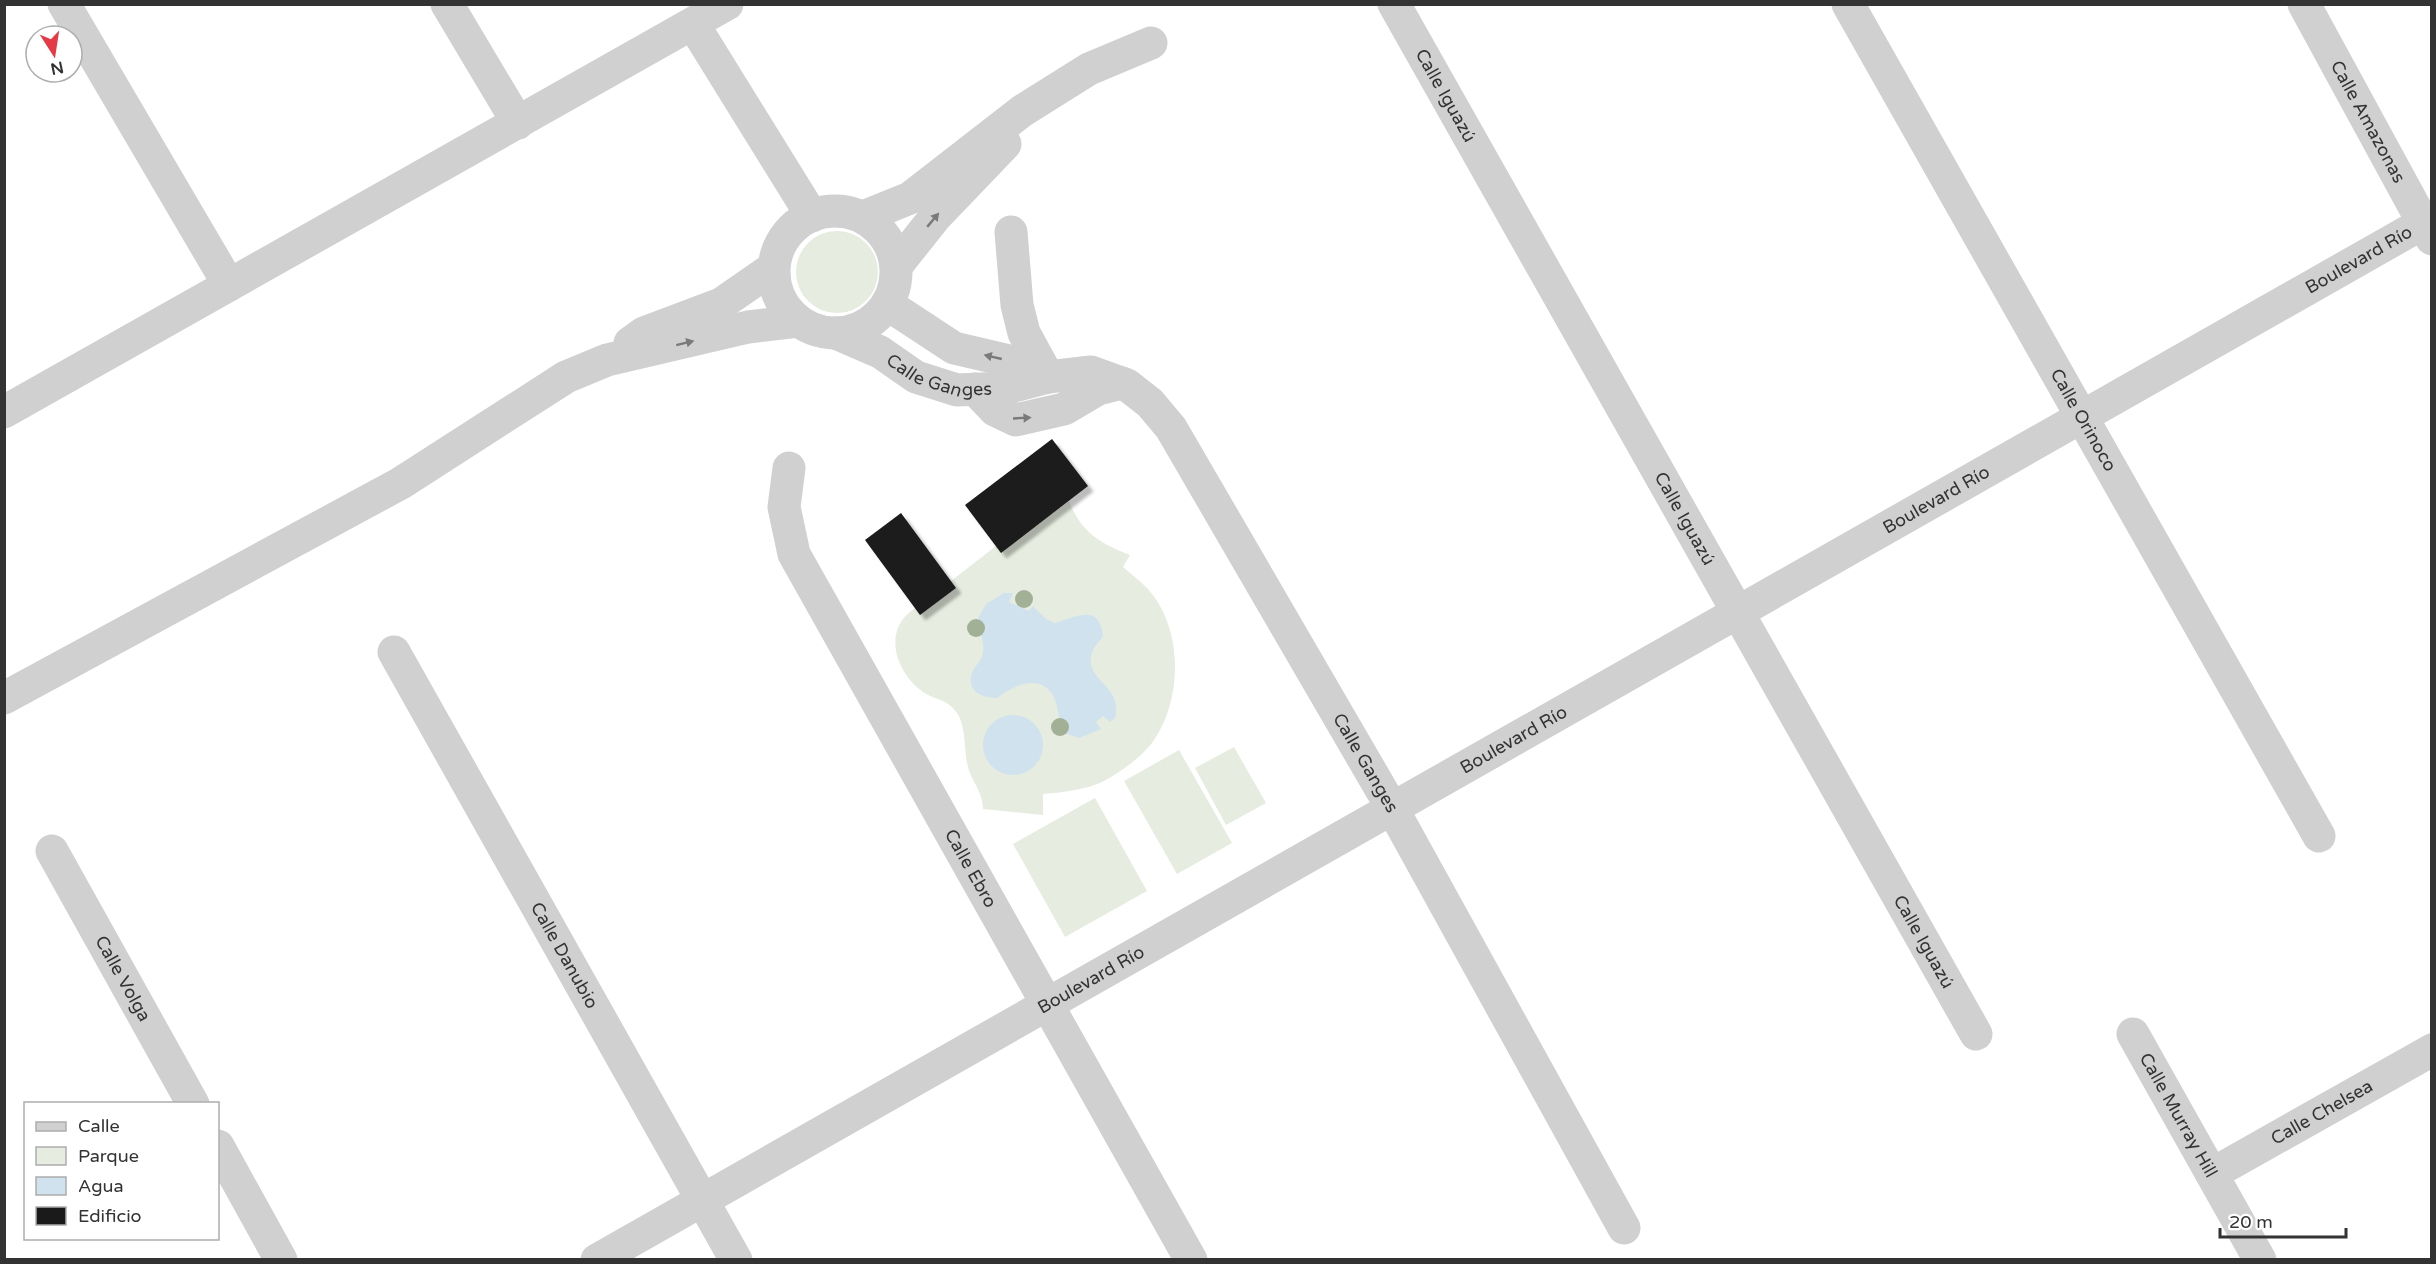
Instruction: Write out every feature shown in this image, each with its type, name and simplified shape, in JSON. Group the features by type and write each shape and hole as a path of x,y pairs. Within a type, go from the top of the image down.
{"street":[{"path":"64,4 229,285"},
{"path":"447,4 518,123"},
{"path":"4,412 728,4"},
{"name":"Calle Iguazú","path":"1394,4 1976,1034"},
{"name":"Calle Orinoco","path":"1848,4 2319,836"},
{"name":"Calle Amazonas","path":"2304,4 2428,226"},
{"path":"693,24 812,216"},
{"path":"863,217 910,198 1022,111 1089,69 1151,43"},
{"path":"897,266 936,216 1004,145 1022,111"},
{"path":"824,211 844,211 863,217 879,229 891,246 897,266 896,286 887,304 874,320 856,329 836,333 816,330 798,321 784,306 776,288 773,268 778,248 789,231 804,218 824,211"},
{"name":"Boulevard Río","path":"597,1260 2081,416 2428,226"},
{"path":"1011,232 1017,305 1024,333 1048,377"},
{"path":"607,360 644,333 721,303 773,268"},
{"name":"Calle Ganges","path":"887,304 954,348 1014,362 1048,377"},
{"path":"4,698 401,483 566,377 607,360 748,327 798,321"},
{"name":"Calle Ganges","path":"836,333 880,352 915,377 957,390 1006,388 1048,377 1091,372 1122,383 1150,403 1171,428 1392,808 1624,1228"},
{"path":"975,389 995,410 1016,420 1064,409 1098,389 1122,383"},
{"name":"Calle Ebro","path":"789,468 784,507 794,554 1191,1260"},
{"name":"Calle Danubio","path":"394,652 736,1260"},
{"name":"Calle Volga","path":"52,851 193,1102"},
{"name":"Calle Murray Hill","path":"2133,1034 2260,1260"},
{"name":"Calle Chelsea","path":"2212,1174 2432,1050"},
{"path":"219,1148 281,1260"}],"green space":[{"path":"837,231 853,234 866,243 875,256 878,272 875,288 866,301 853,310 837,313 821,310 808,301 799,288 796,272 799,256 808,243 821,234"},
{"path":"1069,501 1085,529 1100,541 1130,555 1123,567 1147,588 1159,604 1168,623 1173,643 1174,686 1170,706 1152,743 1136,759 1118,773 1099,783 1075,790 1043,794 1043,815 983,809 981,797 968,767 960,718 948,704 923,692 905,674 896,651 899,626 913,610 956,588 951,581 996,546 1001,552"},
{"path":"1234,747 1266,803 1226,825 1195,768"},
{"path":"1179,750 1232,843 1177,874 1124,781"},
{"path":"1095,798 1147,891 1065,937 1013,844"}],"water":[{"path":"1004,593 1013,593 1009,602 1029,611 1033,606 1046,619 1055,623 1086,615 1097,619 1103,636 1095,646 1091,662 1093,670 1114,698 1115,718 1110,722 1103,716 1096,722 1101,729 1079,738 1065,733 1054,697 1042,685 1034,683 1018,686 997,698 986,697 973,689 972,673 981,658 983,648 977,620 986,604"},
{"path":"1013,715 1030,720 1038,728 1043,745 1038,762 1030,770 1013,775 996,770 988,762 983,745 988,728 996,720"}],"building":[{"path":"1052,439 1088,486 1001,553 965,505"},
{"path":"901,513 956,588 920,615 865,540"}]}
